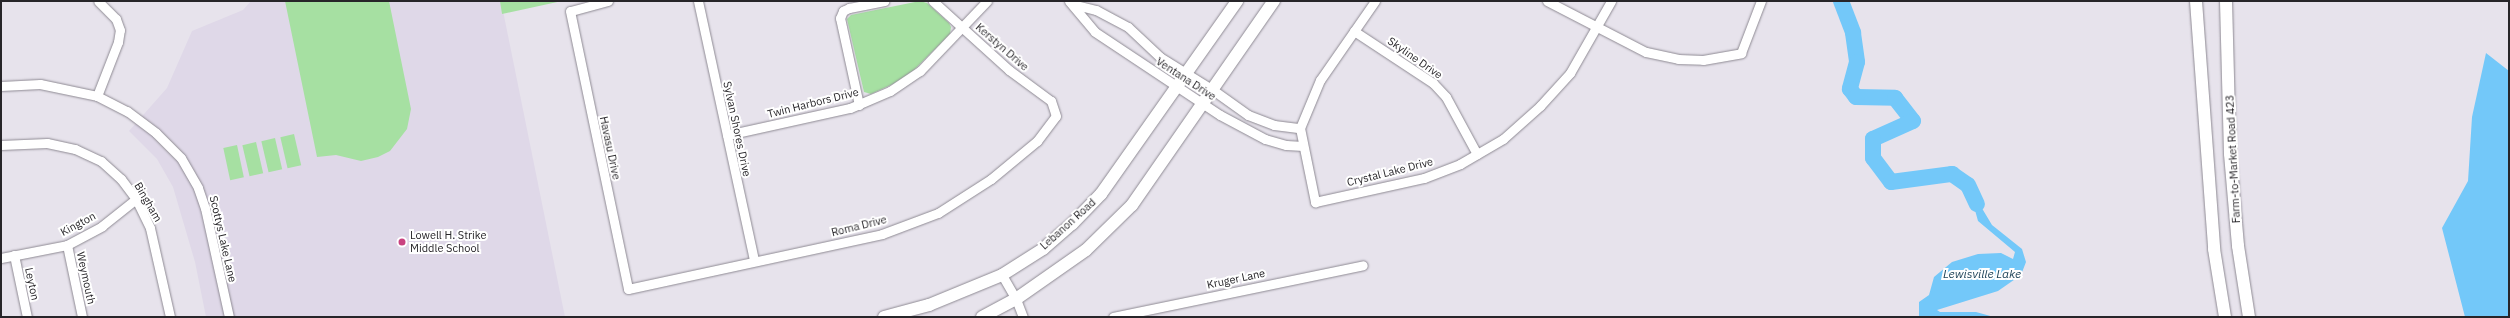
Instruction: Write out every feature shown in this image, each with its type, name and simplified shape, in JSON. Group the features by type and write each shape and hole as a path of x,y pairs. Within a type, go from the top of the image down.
{"main road":[{"name":"Lebanon Road","path":"884,317 929,305 1002,275 1043,249 1072,224 1102,194 1237,1"},
{"path":"982,317 1016,299 1086,250 1132,205 1274,1"},
{"path":"2196,1 2213,241 2225,317"},
{"name":"Farm-to-Market Road 423","path":"2226,1 2230,154 2238,246 2250,317"}],"street":[{"path":"97,96 118,42 120,30 116,18 98,1"},
{"name":"Havasu Drive","path":"608,1 570,11 628,289"},
{"name":"Sylvan Shores Drive","path":"698,1 754,261"},
{"path":"859,105 840,22 843,11 884,1"},
{"name":"Kerstyn Drive","path":"933,1 1009,70 1051,101 1056,109"},
{"name":"Twin Harbors Drive","path":"727,135 859,105 890,91 920,71 963,28 987,1"},
{"path":"1303,146 1300,128 1320,80 1375,1"},
{"path":"1547,1 1646,52 1678,59 1703,60 1741,53 1761,1"},
{"name":"Crystal Lake Drive","path":"1303,146 1315,202 1424,178 1460,164 1503,139 1540,106 1570,73 1611,1"},
{"name":"Ventana Drive","path":"1070,2 1096,10 1128,27 1160,56 1213,90 1248,115 1274,126 1300,128"},
{"name":"Ventana Drive","path":"1070,2 1095,32 1203,105 1239,127 1264,139 1286,145 1303,146"},
{"name":"Skyline Drive","path":"1354,31 1433,83 1446,97 1477,154"},
{"name":"Scottys Lake Lane","path":"1,86 40,84 97,96 127,111 156,133 181,158 190,172 205,208 229,317"},
{"name":"Roma Drive","path":"628,289 882,234 938,213 991,179 1037,141 1056,116 1056,109"},
{"name":"Bingham","path":"1,145 47,143 75,149 101,161 121,179 136,199 150,228 170,317"},
{"name":"Kington","path":"1,258 67,245 102,226 136,199"},
{"name":"Weymouth","path":"67,245 82,317"},
{"name":"Leyton","path":"14,255 27,317"},
{"name":"Kruger Lane","path":"1113,317 1363,265"},
{"path":"1002,275 1016,299 1023,317"}],"shaded area":[{"path":"251,1 501,1 565,317 206,317 195,262 173,187 157,159 129,131 167,88 192,31 243,10"}],"green space":[{"path":"285,1 389,1 411,109 407,129 390,151 378,157 361,161 336,155 317,157"},
{"path":"500,1 562,1 502,14"},
{"path":"920,1 927,3 949,23 951,27 950,34 914,70 893,84 871,94 864,92 847,19 851,15"},
{"path":"294,134 301,165 288,168 280,137"},
{"path":"275,138 282,169 269,172 261,141"},
{"path":"256,142 263,173 250,176 242,145"},
{"path":"237,145 244,177 230,180 223,148"}],"water":[{"path":"2486,53 2509,71 2509,317 2465,317 2442,228 2468,181 2472,117"},
{"name":"Lewisville Lake","path":"1968,185 1992,225 2022,249 2026,262 2021,275 1998,291 1937,310 1940,312 1976,312 1994,317 1919,317 1919,302 1929,295 1934,277 1952,262 1978,254 2001,253 2013,259 2015,252 1978,221"}],"waterway":[{"path":"1841,1 1853,33 1857,62 1850,89 1856,97 1895,98 1913,121 1873,139 1873,158 1891,182 1952,174 1968,185 1977,204"}],"place":[{"name":"Lowell H. Strike Middle School","path":"402,242"}]}
